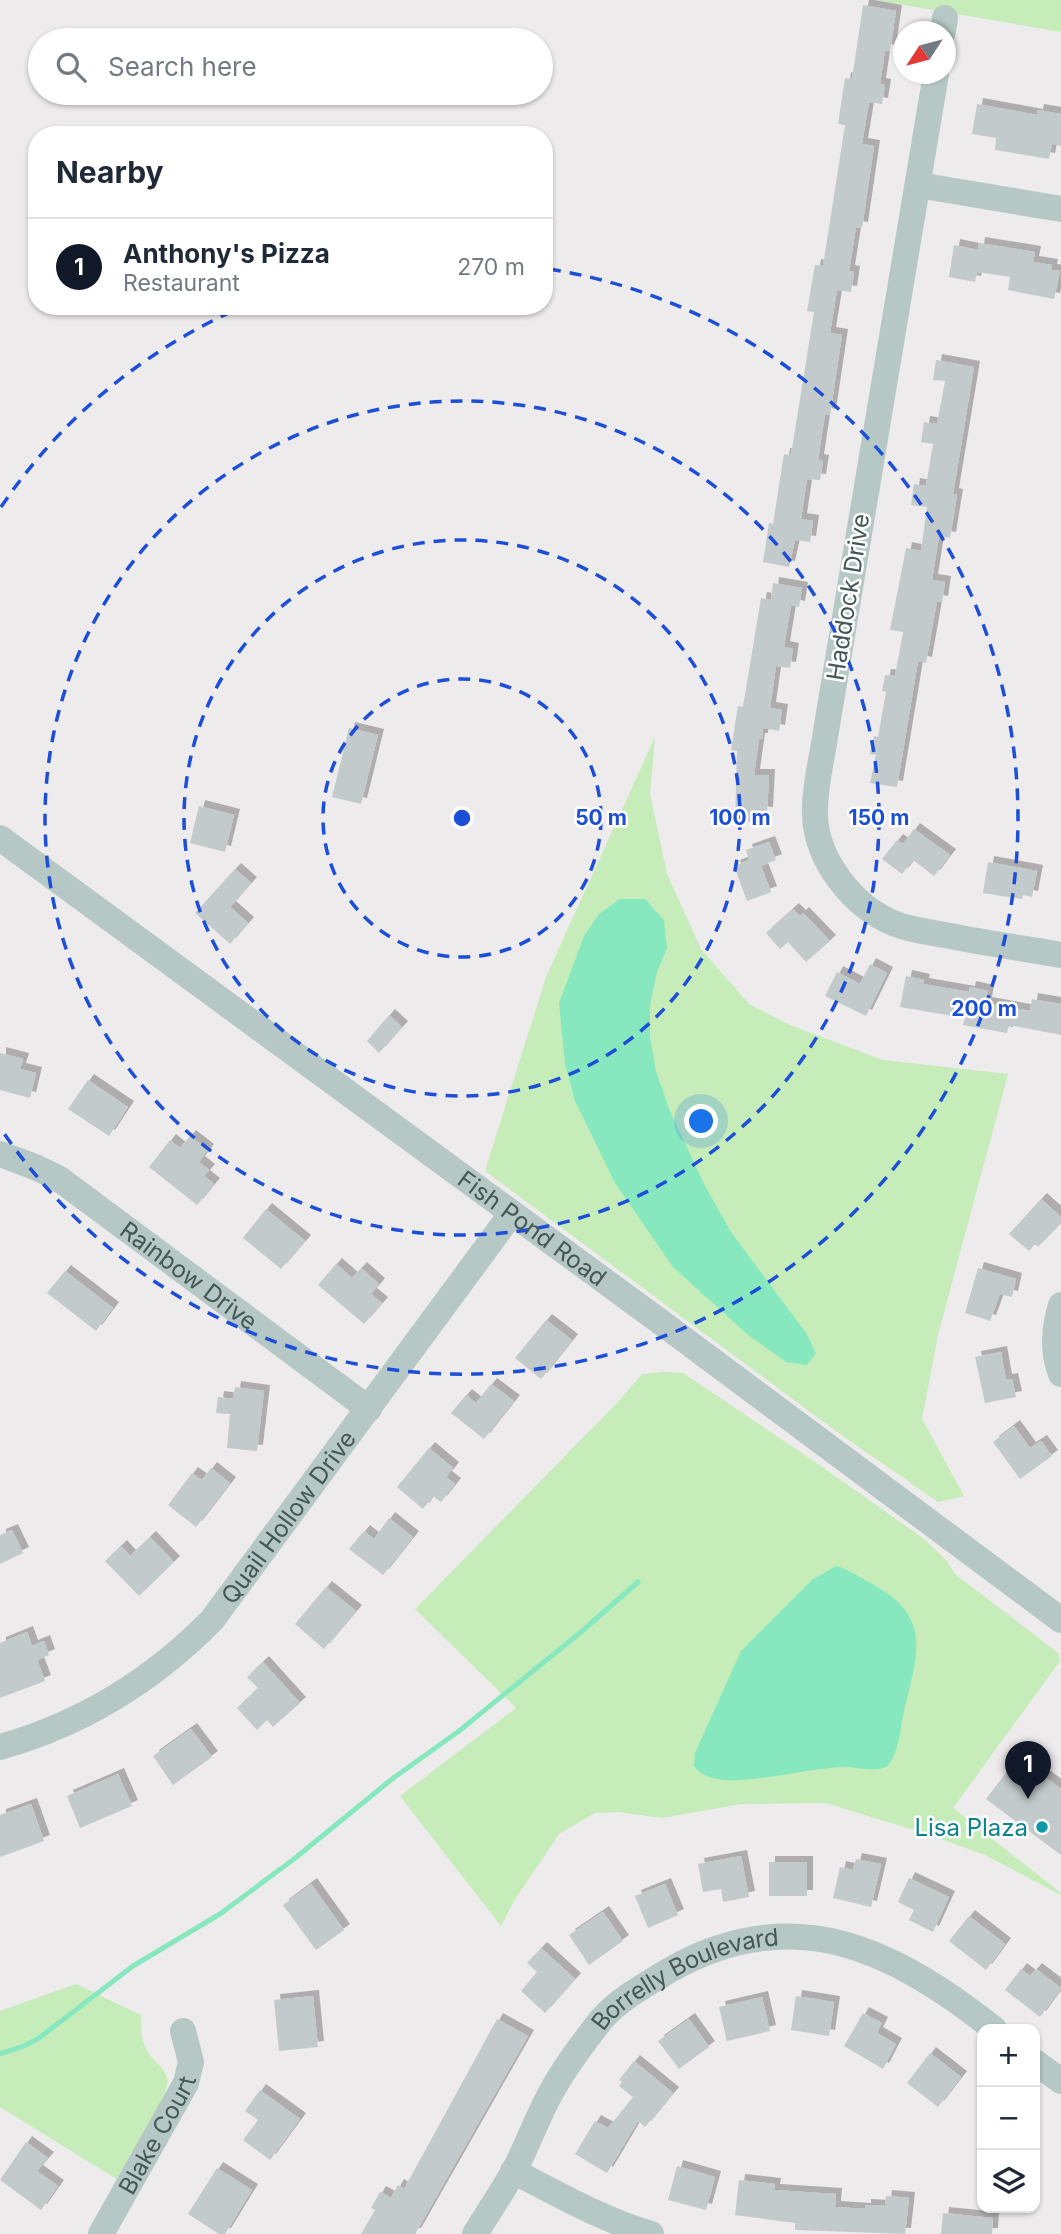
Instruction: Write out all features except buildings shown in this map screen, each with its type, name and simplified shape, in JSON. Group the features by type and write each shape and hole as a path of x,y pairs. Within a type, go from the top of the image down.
{"street":[{"name":"Haddock Drive","path":"934,84 824,742 815,816 818,837 835,873 848,890 890,922 918,930 1061,955"},
{"path":"918,184 1061,209"},
{"name":"Fish Pond Road","path":"0,838 1061,1620"},
{"name":"Rainbow Drive","path":"0,1154 58,1178 369,1409"},
{"name":"Quail Hollow Drive","path":"0,1747 34,1737 101,1706 151,1674 197,1636 232,1595 512,1213"},
{"path":"1061,1305 1054,1344 1061,1374"},
{"name":"Borrelly Boulevard","path":"475,2234 513,2171 553,2089 604,2017 655,1979 719,1946 769,1937 811,1938 848,1944 888,1959 938,1987 987,2024"},
{"name":"Blake Court","path":"101,2234 186,2083 191,2062 183,2031"},
{"path":"513,2171 573,2202 651,2234"}],"shaded area":[{"path":"875,0 1061,0 1061,32"},
{"path":"655,737 650,794 667,874 701,949 749,1004 790,1025 883,1060 1008,1074 938,1335 922,1419 964,1496 938,1502 840,1434 485,1171 546,977"},
{"path":"620,899 645,899 664,920 667,948 657,972 650,1005 650,1037 656,1071 670,1111 705,1186 731,1232 806,1333 816,1353 807,1365 786,1362 747,1334 673,1267 615,1183 575,1101 565,1064 559,1003 584,936 599,914"},
{"path":"683,1373 924,1539 946,1560 955,1574 1058,1653 1060,1661 953,1808 1061,1895 985,1855 826,1803 742,1804 662,1818 618,1812 595,1813 559,1834 514,1901 501,1926 400,1796 516,1708 415,1609 617,1403 642,1374"},
{"path":"836,1566 846,1569 894,1598 914,1627 915,1659 898,1742 890,1762 878,1769 832,1768 751,1779 720,1779 703,1774 694,1766 695,1753 741,1651 812,1580"},
{"path":"76,1984 141,2015 144,2044 167,2078 167,2086 156,2113 118,2180 0,2107 0,2011"}],"waterway":[{"path":"0,2054 39,2038 133,1966 220,1914 294,1859 392,1779 459,1731 638,1582"}],"place":[{"name":"Anthony's Pizza","path":"1028,1799"},
{"name":"Lisa Plaza","path":"1042,1827"}]}
